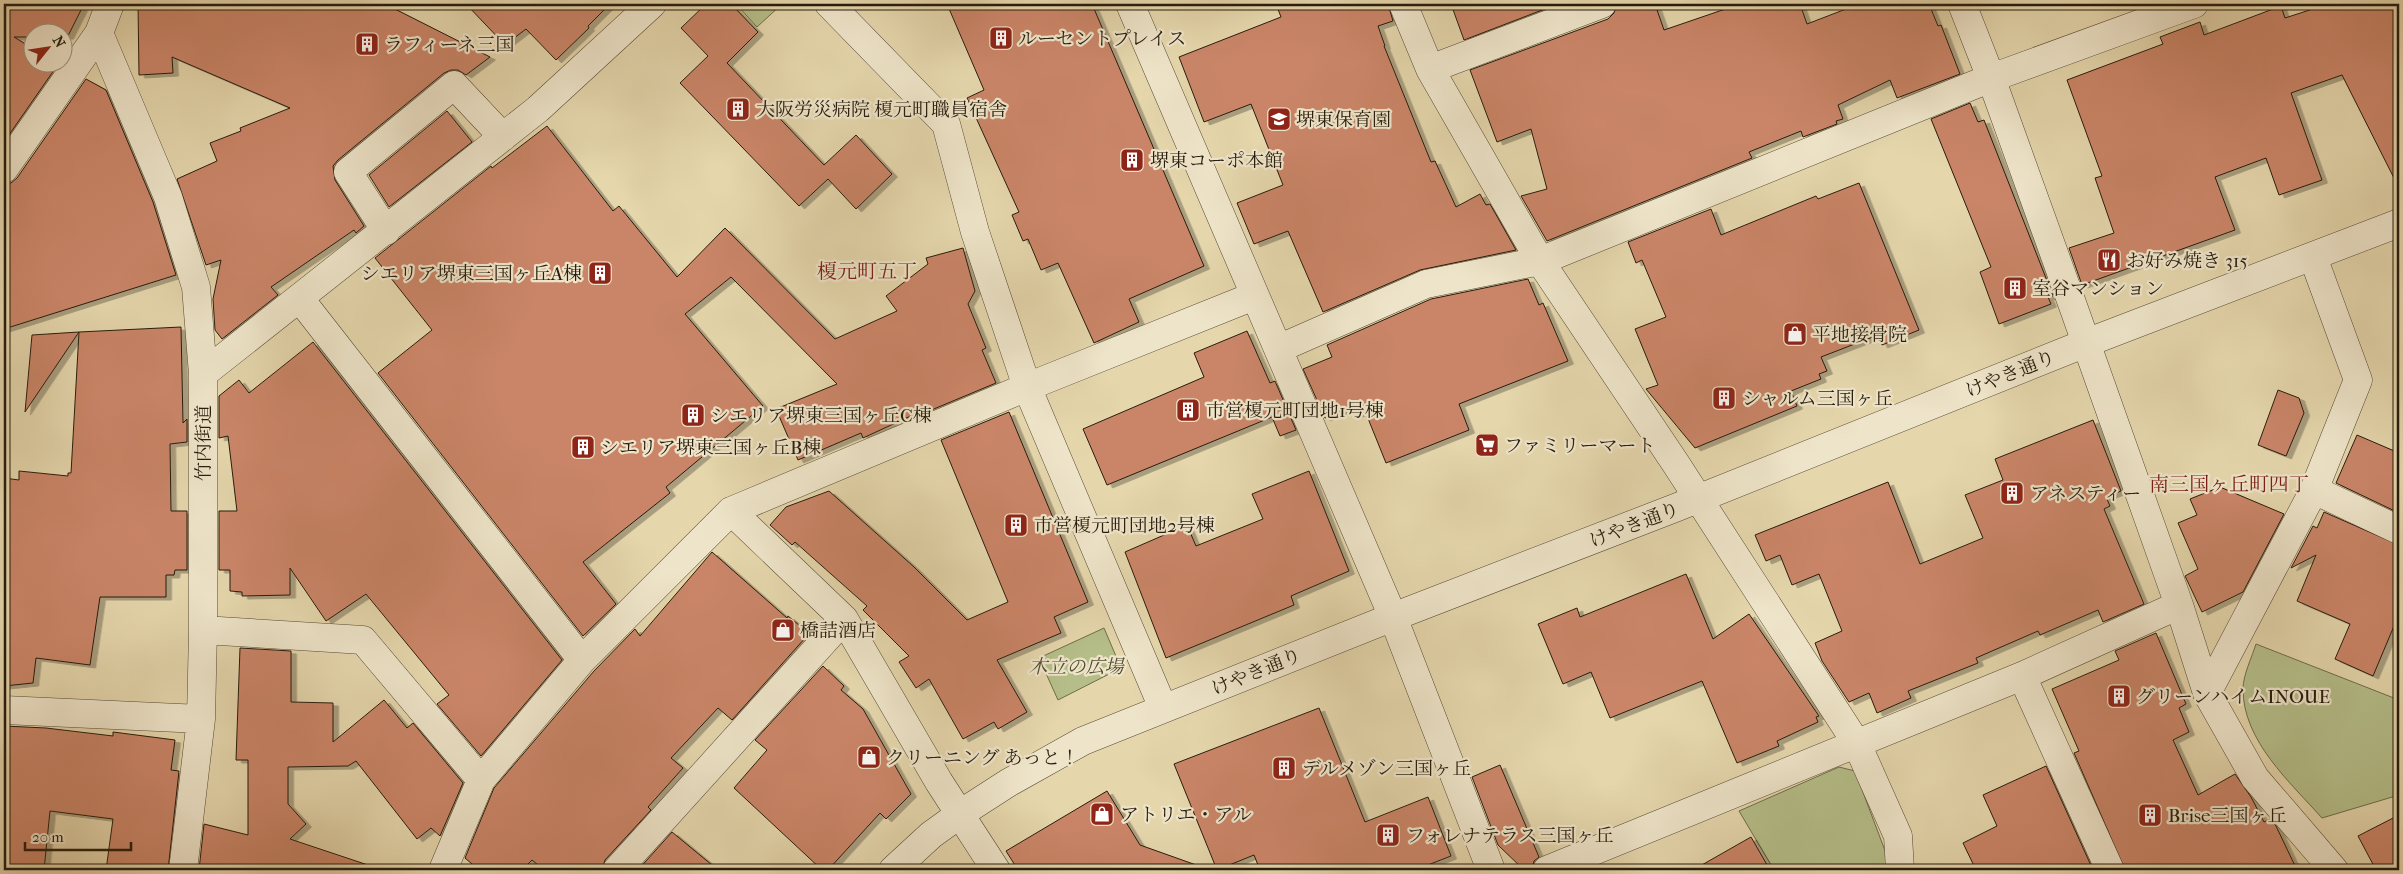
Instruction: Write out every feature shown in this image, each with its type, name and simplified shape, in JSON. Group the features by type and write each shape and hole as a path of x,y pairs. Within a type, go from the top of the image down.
{"street":[{"path":"4,169 99,33 110,4"},
{"path":"203,374 538,109 652,4"},
{"path":"829,4 946,124 975,232 1027,387 1163,708"},
{"path":"1130,4 1393,616 1491,870"},
{"path":"1403,4 1430,69 1540,261 1698,499 1857,744 1898,836 1900,870"},
{"path":"1430,69 1602,4"},
{"path":"1962,4 1991,78 2086,343 2179,606 2207,693 2255,778 2334,870"},
{"path":"1278,349 1426,284 1540,261 1991,78 2194,4"},
{"name":"竹内街道","path":"99,33 168,197 196,287 203,374 203,630 201,719 183,870"},
{"path":"386,231 348,172 454,85 503,137"},
{"name":"けやき通り","path":"893,870 931,835 960,814 1008,782 1083,741 1393,616 1698,499 2086,343 2399,223"},
{"path":"2207,693 2314,490 2358,380 2313,256"},
{"path":"444,870 481,780 582,660 731,512 1027,387 1254,296"},
{"path":"300,299 582,660"},
{"path":"2314,490 2399,530"},
{"path":"731,512 844,619 960,814 996,870"},
{"path":"1547,870 2022,676 2179,606"},
{"path":"618,870 844,619"},
{"path":"203,630 363,640 481,780"},
{"path":"2022,676 2110,870"},
{"path":"4,710 201,719"}],"green space":[{"path":"736,4 782,4 757,27"},
{"name":"木立の広場","path":"1104,628 1121,668 1058,700 1039,658"},
{"path":"2256,644 2399,700 2399,795 2322,818 2270,760 2251,726 2245,708 2243,684"},
{"path":"1839,767 1855,771 1887,856 1887,870 1774,870 1739,811"}],"building":[{"path":"4,4 84,4 72,28 72,22 22,22 22,37 14,37 22,42 22,72 53,72 4,142"},
{"path":"138,4 385,4 490,57 466,75 458,70 444,73 338,160 333,166 335,180 364,226 356,233 354,230 271,287 278,295 222,339 215,330 213,299 221,260 206,265 177,179 217,161 210,143 241,131 240,128 290,108 172,57 173,73 139,75"},
{"path":"466,4 610,4 588,26 589,28 556,60 526,29 505,45"},
{"name":"大阪労災病院 榎元町職員宿舎","path":"706,4 731,4 758,32 727,63 824,165 856,135 892,174 856,209 828,179 799,206 680,83 708,56 681,28"},
{"path":"947,4 1092,4 1204,266 1129,299 1139,322 1094,343 1058,263 1041,270 1028,239 1023,241 1012,215 1019,212 967,98 984,90"},
{"path":"1276,4 1388,4 1393,21 1378,26 1384,46 1431,162 1435,161 1456,207 1480,194 1486,205 1490,204 1516,250 1420,270 1323,312 1288,231 1254,244 1237,203 1283,185 1251,104 1204,122 1179,57 1281,17"},
{"path":"1451,4 1558,4 1464,40"},
{"path":"1617,4 1655,4 1664,30 1740,4 1800,4 1807,24 1859,4 1929,4 1938,26 1941,25 1960,74 1897,98 1890,80 1838,105 1843,119 1836,121 1837,124 1803,137 1801,131 1749,152 1752,158 1547,241 1521,196 1547,189 1531,129 1497,142 1470,70 1608,19 1614,13"},
{"path":"2328,4 2399,4 2399,188 2342,75 2291,93 2322,180 2279,195 2266,158 2215,177 2235,230 2082,285 2069,248 2114,233 2095,178 2102,176 2067,80 2163,44 2160,37 2200,22 2204,35 2281,6 2285,18"},
{"path":"86,79 106,90 153,202 176,275 4,329 4,184 11,183 17,178"},
{"path":"1970,103 1978,122 1984,120 2053,296 2048,297 2051,304 1999,324 1980,272 1991,267 1931,119"},
{"path":"447,111 472,142 389,207 369,175"},
{"path":"547,126 613,211 619,206 677,277 725,228 835,339 897,311 886,296 928,264 926,258 963,248 975,291 968,304 986,348 982,350 996,383 929,411 928,408 863,438 861,433 798,460 776,409 837,384 731,277 685,314 763,406 666,487 670,493 583,562 616,604 583,636 378,373 432,330 375,258 491,166 492,168"},
{"path":"1859,183 1919,330 1882,345 1878,335 1821,357 1827,371 1819,374 1821,379 1791,391 1797,406 1695,448 1646,389 1658,385 1635,329 1666,317 1642,260 1636,263 1628,242 1711,209 1721,235 1816,196 1818,199"},
{"path":"1528,279 1539,305 1543,303 1568,361 1459,404 1469,430 1386,463 1365,411 1354,415 1350,407 1325,418 1303,369 1332,357 1327,345 1431,299"},
{"path":"181,327 183,423 187,419 187,442 170,444 171,511 187,511 187,570 175,570 174,575 166,575 166,597 100,597 90,665 36,658 33,683 4,686 4,478 19,480 19,471 68,476 68,473 71,473 79,332"},
{"name":"市営榎元町団地1号棟","path":"1247,331 1270,383 1275,381 1296,430 1280,436 1272,417 1107,485 1083,429 1204,377 1194,353"},
{"path":"79,332 25,412 32,335"},
{"path":"313,342 562,660 481,756 437,704 449,695 366,594 326,621 290,568 290,595 242,596 242,592 230,591 230,570 219,570 219,511 237,511 228,436 219,438 219,396 239,380 249,393"},
{"path":"2278,390 2299,398 2304,413 2286,456 2258,445"},
{"path":"1009,412 1088,602 1054,617 1061,633 997,660 1027,712 998,729 994,722 963,739 929,679 916,688 899,662 909,656 863,610 867,606 795,542 792,545 770,525 786,507 829,491 914,567 967,620 1008,602 941,440"},
{"path":"2093,420 2121,491 2106,497 2110,506 2104,509 2144,604 2103,622 2098,610 2040,635 2038,631 1976,658 1978,663 1908,691 1911,698 1877,713 1869,693 1849,702 1822,661 1815,643 1842,631 1819,574 1792,585 1780,555 1766,561 1755,535 1888,482 1920,564 1983,538 1965,495 2003,480 1995,459"},
{"path":"2357,435 2399,453 2399,513 2336,483"},
{"path":"1309,471 1349,571 1291,596 1294,605 1166,658 1125,552 1187,525 1196,546 1263,519 1252,494"},
{"path":"2220,487 2284,514 2243,592 2202,612 2185,576 2198,569 2178,523 2197,515 2190,499"},
{"path":"2324,512 2399,545 2399,614 2373,676 2335,659 2350,624 2297,601 2316,555 2291,568 2313,526 2317,528"},
{"path":"712,552 787,618 788,616 805,630 806,637 732,720 718,708 671,758 683,768 648,807 651,810 605,860 602,870 544,870 532,860 522,870 479,870 465,858 494,788 594,671 635,629 640,636"},
{"path":"1686,574 1713,639 1749,614 1819,716 1816,717 1818,722 1777,741 1779,746 1737,763 1702,681 1610,718 1591,672 1563,684 1538,624 1577,608 1580,617"},
{"path":"2156,633 2186,704 2179,708 2189,732 2173,740 2198,795 2235,774 2251,797 2264,822 2270,819 2276,826 2297,870 2125,870 2074,753 2079,751 2052,689 2119,660 2115,651"},
{"path":"240,648 291,651 291,702 333,703 333,742 384,700 407,728 413,723 463,783 440,836 431,828 417,839 356,761 348,766 288,767 288,804 306,824 290,839 368,865 368,870 199,870 204,824 248,835 248,760 236,760"},
{"path":"823,666 844,686 841,690 863,709 911,794 886,819 880,813 828,870 822,870 734,788 767,750 755,740"},
{"path":"1319,708 1365,822 1428,797 1451,856 1415,870 1260,870 1254,855 1217,870 1174,764"},
{"path":"4,726 46,728 113,736 113,732 175,740 171,770 179,771 168,870 106,870 113,819 50,811 44,870 4,867"},
{"path":"1500,765 1539,857 1534,861 1532,870 1524,870 1498,845 1472,777"},
{"path":"2046,766 2093,870 1976,870 1963,843 1997,826 1983,795"},
{"path":"1107,791 1140,845 1199,866 1199,870 1018,870 1006,851"},
{"path":"2399,815 2399,861 2382,870 2376,870 2358,836"},
{"path":"672,832 718,870 638,870"},
{"path":"1751,837 1770,870 1693,870"}],"place":[{"name":"ルーセントプレイス","path":"1001,38"},
{"name":"ラフィーネ三国","path":"367,44"},
{"name":"大阪労災病院 榎元町職員宿舎","path":"738,109"},
{"name":"堺東保育園","path":"1279,119"},
{"name":"堺東コーポ本館","path":"1132,160"},
{"name":"お好み焼き 315","path":"2109,260"},
{"name":"シエリア堺東三国ヶ丘A棟","path":"600,273"},
{"name":"室谷マンション","path":"2015,288"},
{"name":"平地接骨院","path":"1795,334"},
{"name":"シャルム三国ヶ丘","path":"1724,398"},
{"name":"市営榎元町団地1号棟","path":"1188,410"},
{"name":"シエリア堺東三国ヶ丘C棟","path":"693,415"},
{"name":"ファミリーマート","path":"1487,445"},
{"name":"シエリア堺東三国ヶ丘B棟","path":"583,447"},
{"name":"アネスティー","path":"2012,493"},
{"name":"市営榎元町団地2号棟","path":"1016,525"},
{"name":"橋詰酒店","path":"783,630"},
{"name":"グリーンハイムINOUE","path":"2119,696"},
{"name":"クリーニング あっと！","path":"869,757"},
{"name":"デルメゾン三国ヶ丘","path":"1284,768"},
{"name":"アトリエ・アル","path":"1102,814"},
{"name":"Brise三国ヶ丘","path":"2150,815"},
{"name":"フォレナテラス三国ヶ丘","path":"1388,835"}],"district":[{"name":"榎元町五丁","path":"867,271"},
{"name":"南三国ヶ丘町四丁","path":"2229,484"}]}
